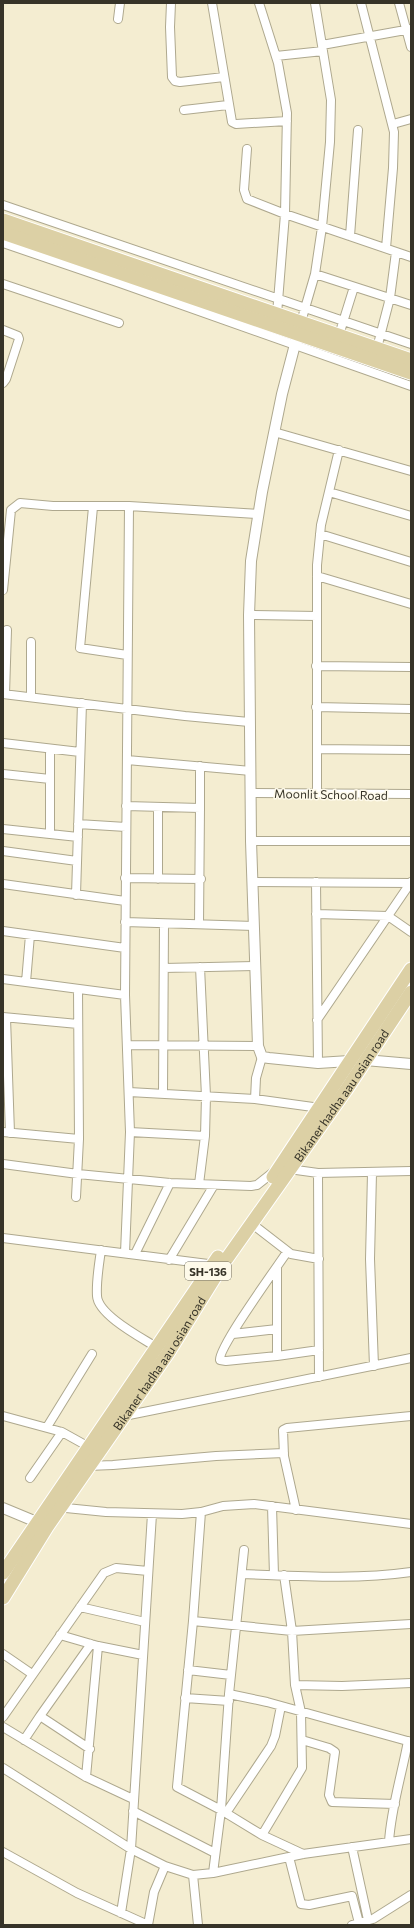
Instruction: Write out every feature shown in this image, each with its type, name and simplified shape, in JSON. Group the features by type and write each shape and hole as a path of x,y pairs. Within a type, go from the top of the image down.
{"main road":[{"path":"3,220 277,314 298,333 339,335 411,360"},
{"path":"3,233 136,283 298,333 411,373"},
{"name":"Bikaner hadha aau osian road","path":"3,1598 8,1581 89,1447 168,1352 217,1265 251,1223 320,1108 411,969"},
{"name":"Bikaner hadha aau osian road","path":"54,1506 88,1466 156,1348 217,1265 284,1169 365,1060 411,992"},
{"name":"Bikaner hadha aau osian road","path":"3,1573 42,1524"}],"street":[{"path":"118,19 120,3"},
{"path":"171,3 170,27 172,77 175,81 180,82 224,77"},
{"path":"212,3 230,118 232,122 236,124 287,121"},
{"path":"259,3 276,56 287,121 285,214 277,314"},
{"path":"254,1099 256,1078 262,1057 258,1046 254,966 251,841 249,615 251,561 258,514 282,394 315,274 322,227 330,142 331,100 315,3"},
{"path":"361,3 394,132 393,168 386,248"},
{"path":"399,3 408,29 411,47"},
{"path":"276,56 322,48 408,29"},
{"path":"184,110 228,105"},
{"path":"393,124 411,119"},
{"path":"350,236 358,130"},
{"path":"247,149 244,190 246,198 285,214 411,257"},
{"path":"3,204 411,344"},
{"path":"3,243 136,283"},
{"path":"377,348 390,298 396,252"},
{"path":"315,274 411,305"},
{"path":"3,284 119,323"},
{"path":"339,335 354,287"},
{"path":"3,330 18,336 19,339 6,379 3,383"},
{"path":"298,333 411,386"},
{"path":"274,432 411,471"},
{"path":"317,794 317,576 320,534 339,450"},
{"path":"329,492 411,516"},
{"path":"3,590 11,510 20,503 52,506 129,506 258,514"},
{"path":"125,1253 130,1132 125,995 129,506"},
{"path":"93,507 80,648 127,655"},
{"path":"320,534 411,562"},
{"path":"317,576 411,604"},
{"path":"249,615 317,616"},
{"path":"7,630 4,694 249,722"},
{"path":"31,642 31,697"},
{"path":"316,666 411,667"},
{"path":"76,894 82,703"},
{"path":"316,707 411,709"},
{"path":"3,744 80,752"},
{"path":"50,749 50,834"},
{"path":"317,749 411,750"},
{"path":"127,760 251,771"},
{"path":"199,924 200,766"},
{"path":"3,774 50,780"},
{"name":"Moonlit School Road","path":"251,793 411,794"},
{"path":"126,806 200,808"},
{"path":"158,808 158,879"},
{"path":"78,824 126,827"},
{"path":"3,829 78,837"},
{"path":"251,841 411,841"},
{"path":"3,851 77,861"},
{"path":"125,878 200,880"},
{"path":"253,882 411,883"},
{"path":"316,882 318,1063"},
{"path":"317,1020 411,883"},
{"path":"3,884 125,901"},
{"path":"316,914 388,916 411,932"},
{"path":"125,922 254,926"},
{"path":"163,1094 164,924"},
{"path":"3,931 125,948"},
{"path":"26,982 30,935"},
{"path":"164,968 254,966"},
{"path":"199,1184 206,1096 205,1046 200,967"},
{"path":"3,979 125,995"},
{"path":"76,1197 79,1139 78,989"},
{"path":"78,1024 4,1018 7,1133 79,1139"},
{"path":"128,1045 258,1046"},
{"path":"262,1057 318,1063 365,1060 411,1064"},
{"path":"129,1092 254,1099 320,1108"},
{"path":"130,1132 204,1136"},
{"path":"3,1164 78,1174 170,1183 251,1186 284,1169 318,1173 411,1171"},
{"path":"318,1173 319,1376"},
{"path":"372,1173 370,1259 374,1366"},
{"path":"135,1254 170,1183"},
{"path":"169,1260 214,1185"},
{"path":"251,1223 287,1252 319,1259"},
{"path":"3,1238 217,1265"},
{"path":"100,1250 97,1297 99,1305 125,1327 156,1348"},
{"path":"287,1252 232,1334 220,1355 220,1360 277,1356 319,1350"},
{"path":"277,1267 277,1356"},
{"path":"232,1334 277,1329"},
{"path":"47,1428 92,1354"},
{"path":"118,1414 411,1358"},
{"path":"3,1416 62,1432 89,1447"},
{"path":"296,1510 284,1453 283,1430 287,1428 411,1416"},
{"path":"30,1478 62,1432"},
{"path":"88,1466 113,1466 216,1456 284,1453"},
{"path":"54,1506 152,1514 201,1512 223,1506 254,1504 411,1524"},
{"path":"272,1506 274,1575"},
{"path":"3,1508 42,1524"},
{"path":"201,1512 193,1621 177,1787 224,1811 262,1835 303,1854"},
{"path":"121,1913 131,1849 152,1514"},
{"path":"212,1873 224,1811 229,1698 244,1550"},
{"path":"3,1717 104,1573 109,1569 148,1571"},
{"path":"242,1574 327,1578 379,1576 411,1572"},
{"path":"262,1835 302,1768 301,1712 295,1685 292,1631 284,1575"},
{"path":"80,1607 145,1622"},
{"path":"193,1621 292,1631 411,1624"},
{"path":"60,1635 95,1645 143,1655"},
{"path":"24,1740 40,1716 95,1645"},
{"path":"86,1777 90,1749 95,1645"},
{"path":"3,1654 32,1674"},
{"path":"188,1670 231,1675"},
{"path":"295,1685 342,1686 411,1683"},
{"path":"185,1698 229,1698 281,1706 409,1741 395,1804 390,1819 389,1842"},
{"path":"224,1811 271,1746 275,1736 281,1706"},
{"path":"40,1716 90,1749"},
{"path":"3,1727 86,1777 133,1799"},
{"path":"302,1740 329,1748 335,1752 329,1795 332,1802 395,1804"},
{"path":"3,1768 131,1849 165,1866 193,1875 212,1873 303,1854 411,1839"},
{"path":"133,1811 215,1853"},
{"path":"352,1846 368,1920"},
{"path":"3,1852 77,1893 148,1925 154,1892 165,1866"},
{"path":"289,1857 301,1904 308,1906 352,1896 356,1924 368,1920 411,1896"},
{"path":"193,1875 198,1925"}]}
